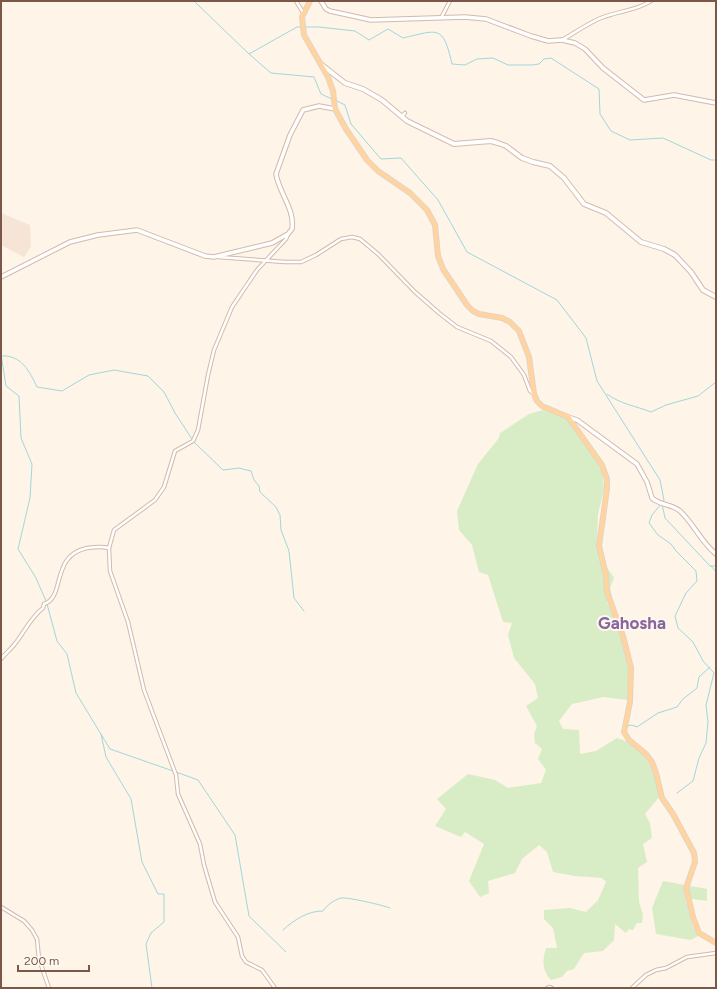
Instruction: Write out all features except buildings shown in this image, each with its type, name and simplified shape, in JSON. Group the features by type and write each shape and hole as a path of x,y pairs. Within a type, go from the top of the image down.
{"main road":[{"path":"310,1 302,17 302,29 307,42 322,65 331,83 335,110 346,129 373,166 410,193 427,210 435,225 438,256 443,269 467,305 479,314 502,318 510,322 519,331 529,357 534,394 542,406 568,417 602,465 607,489 599,546 606,575 606,592 623,636 631,668 630,702 624,732 629,740 646,754 652,762 658,779 662,798 673,814 694,853 694,862 686,888 693,917 699,933 716,943"},
{"path":"322,65 345,83 373,97 454,144 491,141 498,142 522,158 550,166 564,178 584,204 606,213 641,242 664,249 675,255 692,272 703,290 716,297"}],"street":[{"path":"296,1 304,14"},
{"path":"322,1 326,9 330,12 371,20 441,19 465,17 490,20 523,34 548,41 562,40 582,46 603,68 644,100 674,95 716,103"},
{"path":"441,19 450,1"},
{"path":"562,40 599,18 638,8 651,1"},
{"path":"589,25 592,28"},
{"path":"214,257 272,243 292,231 293,222 276,174 278,167 294,126 303,110 319,106 335,110"},
{"path":"1,277 70,242 125,231 144,232 190,250 214,257 301,262 316,255 341,239 352,237 360,239 378,254 415,292 457,327 491,341 511,357 524,375 530,391 534,394"},
{"path":"274,988 262,970 246,962 242,956 238,937 215,902 201,852 178,794 176,775 144,690 128,622 110,571 109,548 114,530 155,500 164,487 175,451 193,441 198,430 208,375 222,328 232,307 257,270 286,239 288,234"},
{"path":"568,417 582,424 637,464 652,498 682,513 708,548 716,554"},
{"path":"1,659 14,645 21,633 37,613 43,608 44,604 49,602 55,594 65,561 80,550 100,545 109,548"},
{"path":"1,907 24,921 37,939 39,959 49,988"},
{"path":"632,988 646,975 687,957 716,953"},
{"path":"547,988 552,988"}],"shaded area":[{"path":"1,213 30,225 31,246 24,257 1,245"}],"green space":[{"path":"543,410 559,413 568,419 598,463 603,475 604,490 598,514 598,554 614,578 610,588 612,596 607,602 621,631 629,674 627,700 604,697 572,704 559,721 563,729 579,730 580,754 596,751 617,738 636,747 648,760 660,796 645,814 650,823 652,838 643,844 647,862 638,868 639,902 643,914 642,923 637,923 633,930 629,929 626,933 615,924 614,940 603,951 584,953 574,969 567,971 562,977 551,980 544,969 544,957 546,948 557,948 553,928 544,919 544,910 570,908 586,912 598,900 606,882 602,878 575,876 553,872 547,852 539,845 522,859 515,873 488,881 489,893 480,897 469,881 484,844 465,832 461,837 435,826 446,809 437,799 468,774 495,780 508,788 541,783 546,770 538,759 542,749 535,743 534,734 537,726 526,706 538,698 535,684 514,658 508,635 512,623 503,622 488,575 479,572 472,545 459,530 457,511 478,464 499,438 500,433 529,414"},
{"path":"663,881 707,889 707,901 685,898 693,927 698,936 691,940 656,934 652,908"}],"waterway":[{"path":"194,1 249,54 297,27 301,27"},
{"path":"304,27 355,31 369,40 388,29 403,38 424,33 437,33 442,36 445,42 452,64 465,65 477,59 493,58 508,65 532,65 539,64 544,59 551,58 599,89 600,114 611,131 630,140 663,138 711,160 716,160"},
{"path":"249,54 271,73 314,77 321,94 332,99"},
{"path":"337,101 345,105 351,124 381,159 401,158 438,200 467,252 557,300 586,338 597,381 660,480 664,500 663,502"},
{"path":"1,354 6,386 19,396 21,438 32,464 30,498 18,549 36,578 46,601"},
{"path":"1,356 14,358 24,365 37,387 62,391 89,375 114,370 148,376 164,392 175,413 192,439"},
{"path":"607,394 623,403 651,412 666,405 698,396 716,382"},
{"path":"194,442 223,470 239,468 251,471 254,480 259,486 260,492 276,507 280,515 281,530 289,551 294,598 304,611"},
{"path":"661,504 652,515 649,523 658,535 671,544 696,571 697,581 686,593 675,616 678,628 693,642 703,661 714,673 706,705 708,722 706,743 699,758 693,781 677,793"},
{"path":"662,504 665,518 710,566 716,566"},
{"path":"711,566 716,572"},
{"path":"47,604 57,641 67,654 76,693 110,749 173,771"},
{"path":"627,726 632,725 637,727 658,713 677,707 683,699 697,688 699,677 710,667"},
{"path":"101,734 106,757 131,799 142,862 158,894 164,894 164,922 151,933 146,944 152,988"},
{"path":"176,772 198,780 235,835 249,916 286,952"},
{"path":"283,930 302,916 312,912 323,911 331,903 341,898 373,903 390,908"}],"district":[{"name":"Gahosha","path":"632,623"}]}
